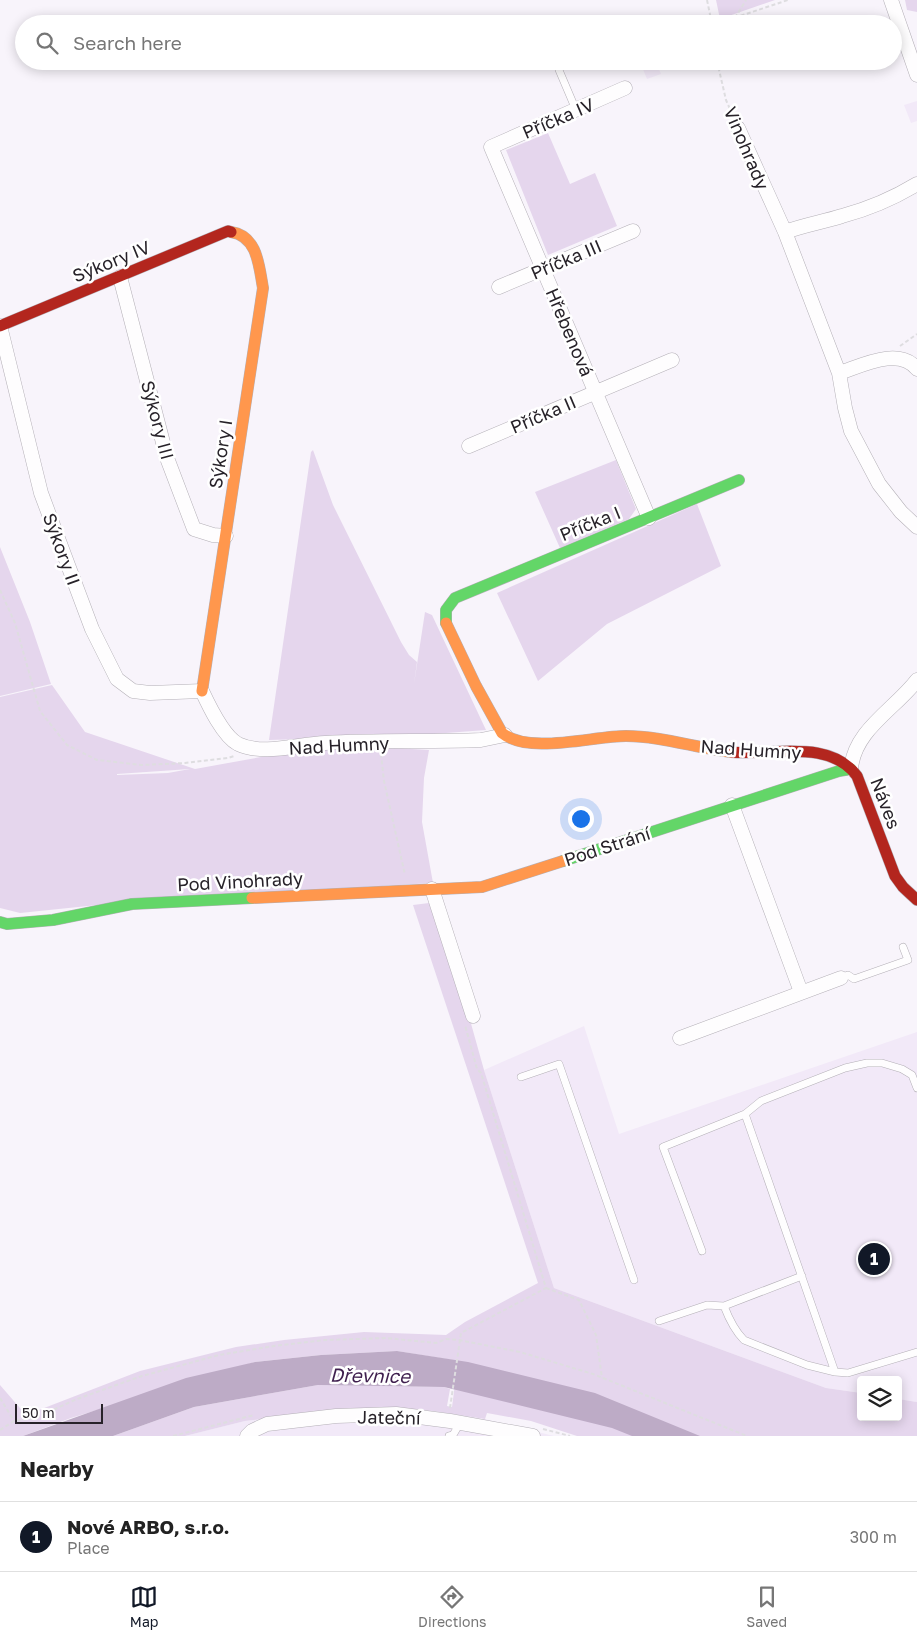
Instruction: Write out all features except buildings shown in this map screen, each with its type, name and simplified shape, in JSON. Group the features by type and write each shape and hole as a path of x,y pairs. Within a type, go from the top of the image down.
{"street":[{"path":"891,0 896,15"},
{"path":"902,32 917,75"},
{"name":"Příčka IV","path":"491,147 625,88"},
{"name":"Vinohrady","path":"738,128 785,232 839,373 848,422 863,455 890,500 917,527"},
{"name":"Hřebenová","path":"491,147 649,518"},
{"path":"785,232 870,207 917,184"},
{"name":"Sýkory IV","path":"0,326 228,231 236,231"},
{"name":"Sýkory I","path":"202,691 263,288 254,247 248,237 236,231"},
{"name":"Příčka III","path":"500,287 633,231"},
{"name":"Sýkory III","path":"120,277 167,458 194,529 213,535 226,536"},
{"name":"Sýkory II","path":"0,326 41,493 92,629 117,679 133,691 150,693 202,691"},
{"path":"839,373 876,361 892,359 908,361 917,369"},
{"name":"Příčka II","path":"469,446 672,360"},
{"name":"Příčka I","path":"505,736 476,686 446,625 445,615 448,605 455,598 739,480"},
{"path":"851,769 855,750 867,732 909,691 917,680"},
{"name":"Nad Humny","path":"202,691 212,711 232,740 240,745 254,748 270,749 325,743 481,740 505,736 525,742 546,745 626,736 655,738 736,752 798,752 830,756 845,763 851,769"},
{"name":"Pod Strání","path":"482,887 732,805 839,771 851,769"},
{"name":"Náves","path":"851,769 857,776 895,876 903,887 917,900"},
{"path":"732,805 801,992"},
{"name":"Pod Vinohrady","path":"0,922 7,924 53,920 132,904 482,887"},
{"path":"432,890 468,1017"},
{"path":"680,1038 841,978"},
{"name":"Jateční","path":"250,1434 267,1424 336,1416 396,1414 460,1422 533,1436"}],"lane":[{"path":"559,70 576,110"},
{"path":"841,978 848,975 854,979 908,960 903,947"},
{"path":"702,1251 663,1147 745,1114 761,1101 845,1068 867,1063 882,1063 902,1068 912,1075 917,1088"},
{"path":"522,1077 559,1064 634,1280"},
{"path":"745,1114 835,1372"},
{"path":"659,1321 708,1304 724,1306 802,1276"},
{"path":"724,1306 732,1325 744,1340 807,1365 835,1372 848,1373 917,1352"},
{"path":"452,1436 460,1422"}],"path":[{"path":"707,0 710,15"},
{"path":"737,15 746,0"},
{"path":"744,15 788,0"},
{"name":"Vinohrady","path":"719,70 726,100 738,128"},
{"path":"892,359 898,347 917,334"},
{"path":"0,590 15,623 40,711 67,745 97,760 142,765 228,758 254,748"},
{"path":"382,742 381,758 384,781 408,891"},
{"path":"468,1017 477,1069 481,1073 546,1288"},
{"path":"450,1412 461,1333 546,1288 578,1300 596,1335 602,1378"},
{"path":"0,1430 14,1421 35,1418 77,1399 142,1376 220,1355 326,1340 386,1338 436,1343 446,1340 459,1340 520,1352 602,1378 747,1436"},
{"path":"0,1398 14,1421"}],"shaded area":[{"path":"716,0 775,0 732,15 719,15"},
{"path":"905,0 917,0 917,12 907,10"},
{"path":"643,70 659,70 661,74 647,79"},
{"path":"917,101 917,121 911,123 904,105"},
{"path":"548,133 570,184 595,173 617,226 548,255 506,150"},
{"path":"313,450 333,505 401,642 409,655 417,662 414,684 425,612 432,615 486,730 406,736 269,740 311,452"},
{"path":"616,460 636,509 629,519 560,548 535,492"},
{"path":"697,504 721,566 607,624 538,681 497,593"},
{"path":"0,547 30,622 51,684 0,696"},
{"path":"52,685 85,732 195,769 294,751 378,747 429,750 424,778 422,822 433,883 146,900 20,913 0,908 0,697","holes":["190,769 168,773 117,775"]},
{"path":"437,902 484,1070 554,1288 826,1388 857,1392 857,1421 902,1421 902,1400 917,1402 917,1436 577,1436 531,1421 487,1413 485,1419 433,1411 391,1408 346,1409 245,1421 185,1436 113,1436 194,1407 318,1385 444,1387 450,1389 447,1406 452,1407 458,1361 397,1351 321,1355 255,1362 71,1418 23,1436 0,1436 0,1385 26,1415 140,1371 236,1347 364,1332 446,1335 465,1322 538,1283 413,905"},
{"path":"584,1026 619,1134 917,1032 917,1402 902,1400 902,1376 857,1376 857,1392 826,1388 554,1288 484,1070"},
{"path":"391,1408 433,1411 485,1419 554,1436 185,1436 245,1421 346,1409"}],"water":[{"name":"Dřevnice","path":"397,1351 468,1362 595,1393 700,1436 632,1436 612,1428 444,1387 318,1385 194,1407 113,1436 23,1436 186,1378 255,1362 321,1355"}],"traffic: fast":[{"path":"446,623 446,610 455,598 739,480"},
{"path":"563,861 839,771 851,769"},
{"path":"0,922 7,924 53,920 132,904 252,898"}],"traffic: slow":[{"path":"202,691 263,288 256,254 252,246 247,239 231,232"},
{"path":"446,623 476,686 502,733 514,739 528,743 544,744 626,736 665,740 731,752"},
{"path":"252,898 482,887 563,861"}],"traffic: jam":[{"path":"0,326 228,231 231,232"},
{"path":"731,752 799,751 831,757 845,764 857,776 895,876 903,887 917,900"}],"place":[{"name":"Nové ARBO, s.r.o.","path":"874,1259"}]}
